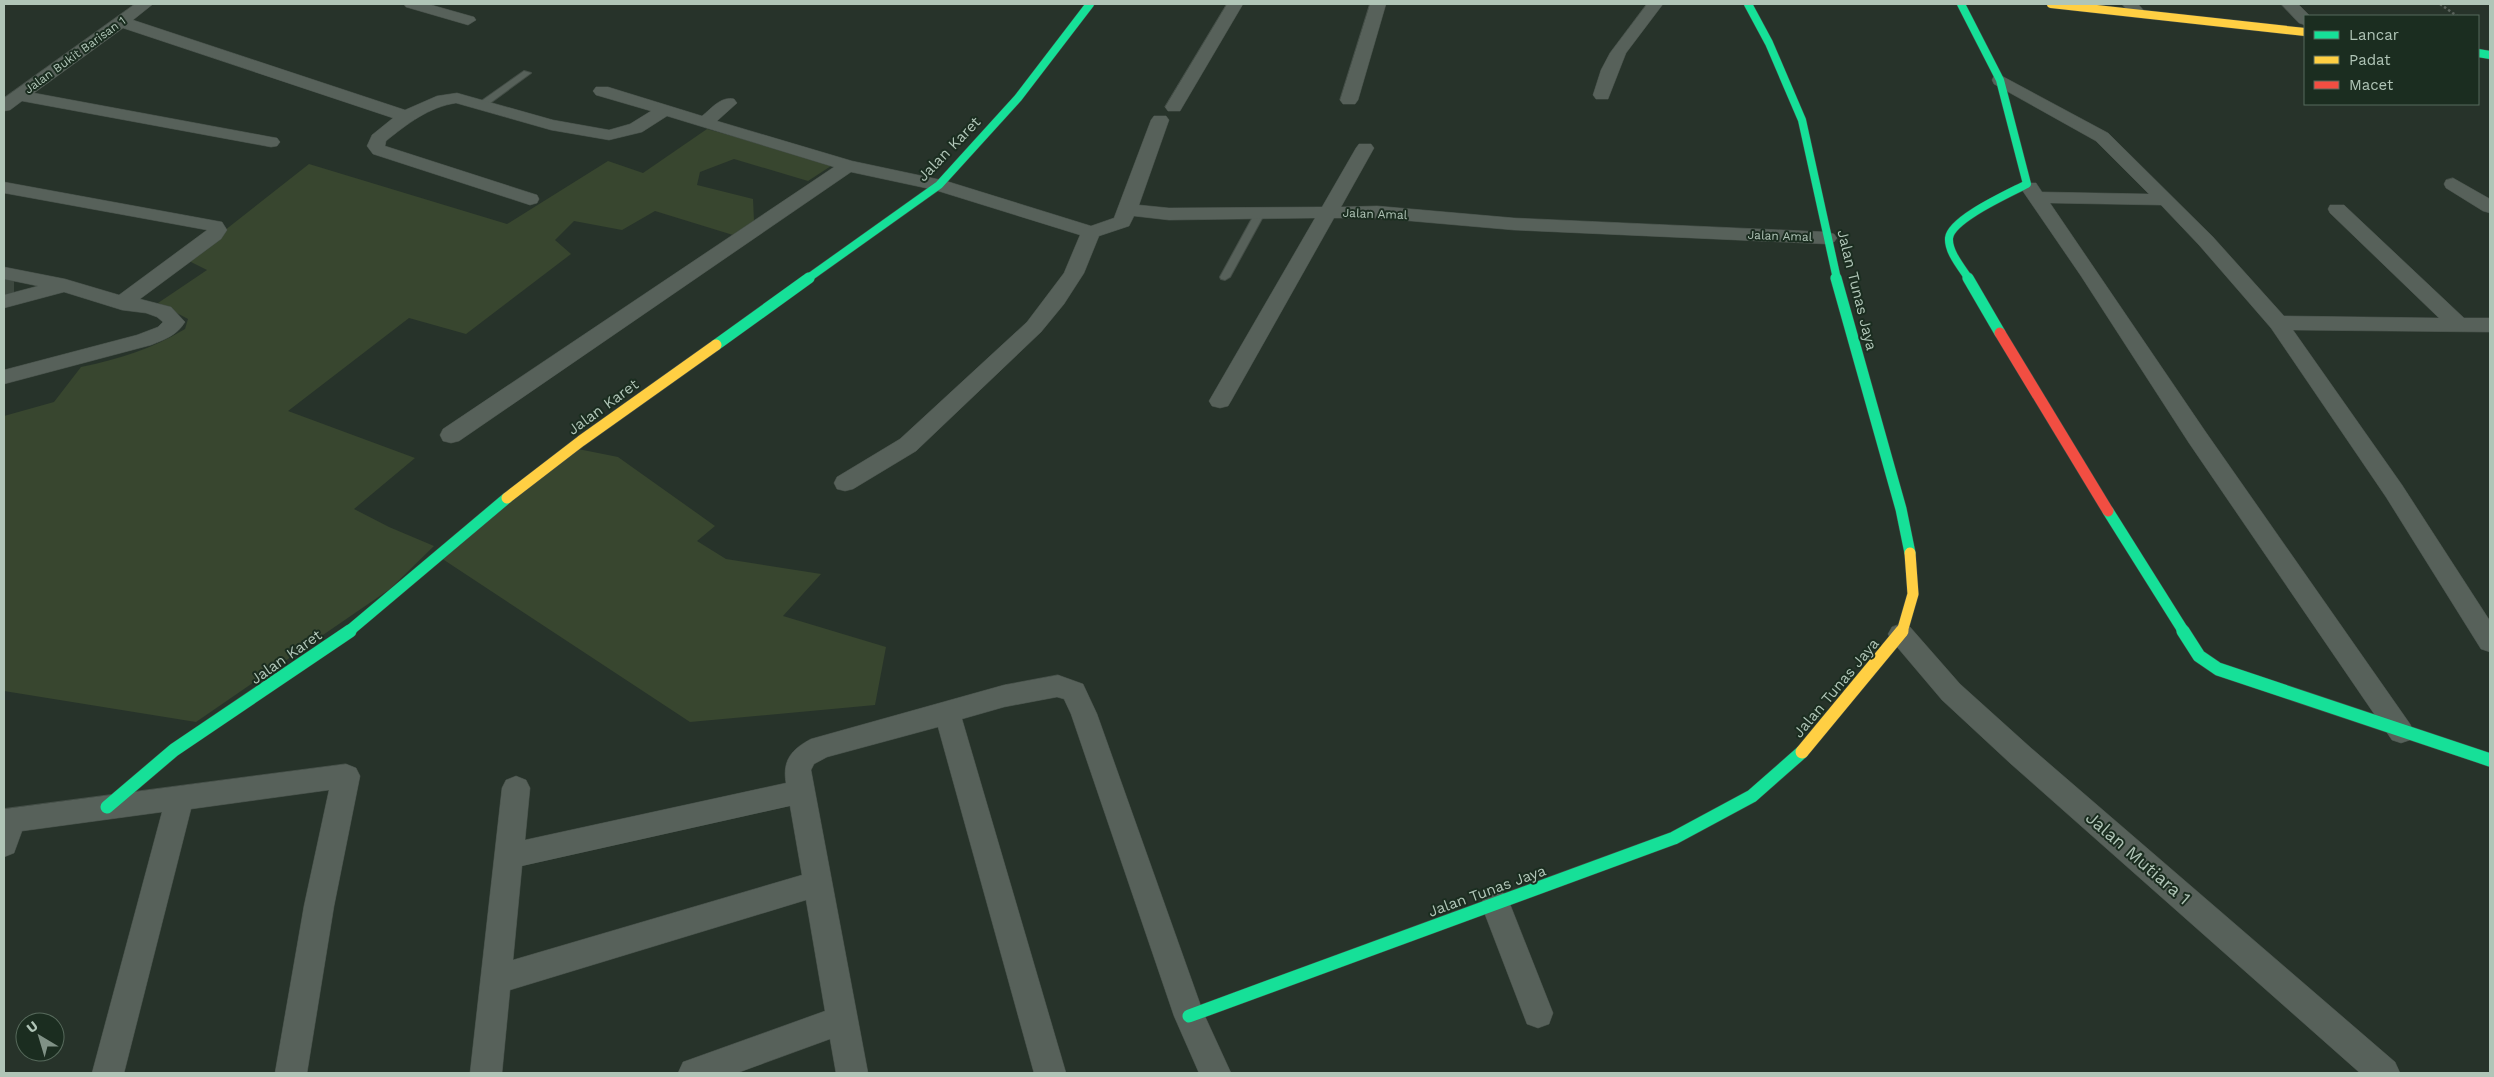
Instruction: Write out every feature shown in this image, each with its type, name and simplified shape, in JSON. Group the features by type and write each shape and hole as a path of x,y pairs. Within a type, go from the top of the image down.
{"street":[{"name":"Jalan Bukit Barisan 1","path":"4,106 145,4"},
{"path":"412,4 468,20"},
{"name":"Jalan Karet","path":"107,807 174,750 348,632 483,516 581,441 939,186 962,162 1015,99 1090,4"},
{"path":"1174,107 1235,4"},
{"path":"1349,100 1378,4"},
{"path":"1602,95 1613,61 1622,46 1650,14 1656,4"},
{"name":"Jalan Tunas Jaya","path":"1189,1016 1674,838 1752,796 1808,747 1901,634 1910,613 1914,593 1910,555 1901,509 1842,304 1824,210 1802,120 1769,43 1748,4"},
{"path":"1961,4 2000,80 2032,190 2197,437 2401,732"},
{"path":"2051,4 2134,9 2304,32"},
{"path":"2289,4 2304,19"},
{"path":"122,22 406,116"},
{"path":"2000,80 2102,137 2206,241 2278,323 2394,491 2490,642"},
{"path":"602,91 848,166 939,186 1091,232 1122,222 1160,120"},
{"path":"19,95 271,142"},
{"path":"530,199 469,177 379,150 376,146 378,139 406,116 448,99 457,98 551,125 609,135 636,128 665,110"},
{"path":"705,122 728,103"},
{"path":"1220,401 1365,148"},
{"path":"451,435 848,166"},
{"path":"2453,184 2490,208"},
{"path":"4,187 208,223 215,226 217,230 214,235 122,303"},
{"path":"2166,200 2032,190 1957,223 1949,236 1950,247 2050,417 2199,656 2205,662 2234,675 2490,760"},
{"path":"2337,209 2459,325"},
{"name":"Jalan Amal","path":"1128,210 1169,214 1377,212 1514,224 1680,233 1828,238"},
{"path":"845,483 908,445 1034,327 1057,299 1074,273 1091,232"},
{"path":"4,273 65,285 122,303 164,312 175,322 165,332 144,340 4,377"},
{"path":"4,302 65,285"},
{"path":"2278,323 2490,325"},
{"name":"Jalan Mutiara 1","path":"1901,634 1951,692 2021,756 2384,1073"},
{"path":"852,1073 797,770 804,756 831,743 1004,696 1058,686 1074,692 1084,714 1189,1016 1215,1073"},
{"path":"947,713 1050,1073"},
{"path":"7,828 107,807 346,776 319,906 290,1073"},
{"path":"486,1073 516,788"},
{"path":"509,856 802,791"},
{"path":"108,1073 180,797"},
{"path":"496,980 818,883"},
{"path":"1496,904 1538,1013"},
{"path":"694,1073 842,1020"}],"lane":[{"path":"483,104 527,73"},
{"path":"1225,276 1260,212"}],"path":[{"path":"2440,4 2456,15"}],"green space":[{"path":"707,129 834,164 808,181 734,159 700,172 697,185 753,199 754,221 733,235 655,211 622,230 574,221 555,240 571,254 466,334 409,318 288,411 415,458 354,509 389,527 434,546 390,589 196,722 4,691 4,416 54,402 81,367 109,361 135,352 185,329 188,319 158,303 207,270 187,260 309,164 507,224 608,161 643,173"},
{"path":"578,449 618,457 715,526 697,541 726,559 821,574 783,616 886,647 875,705 690,722 441,558"}],"building":[{"path":"4,276 14,278 14,294 4,296"}],"traffic: fast":[{"path":"716,345 939,185 1018,98 1090,4"},
{"path":"1748,4 1769,43 1802,120 1842,304 1901,509 1910,553"},
{"path":"1961,4 2000,80 2027,184 1957,223 1949,236 1950,247 2000,333"},
{"path":"2479,53 2490,55"},
{"path":"107,807 174,750 348,632 507,498"},
{"path":"2108,511 2199,656 2218,669 2490,760"},
{"path":"1189,1016 1674,838 1752,796 1802,752"}],"traffic: slow":[{"path":"2051,4 2304,32"},
{"path":"507,498 581,441 716,345"},
{"path":"1802,752 1901,634 1909,613 1913,594 1910,553"}],"traffic: jam":[{"path":"2000,333 2108,511"}]}
